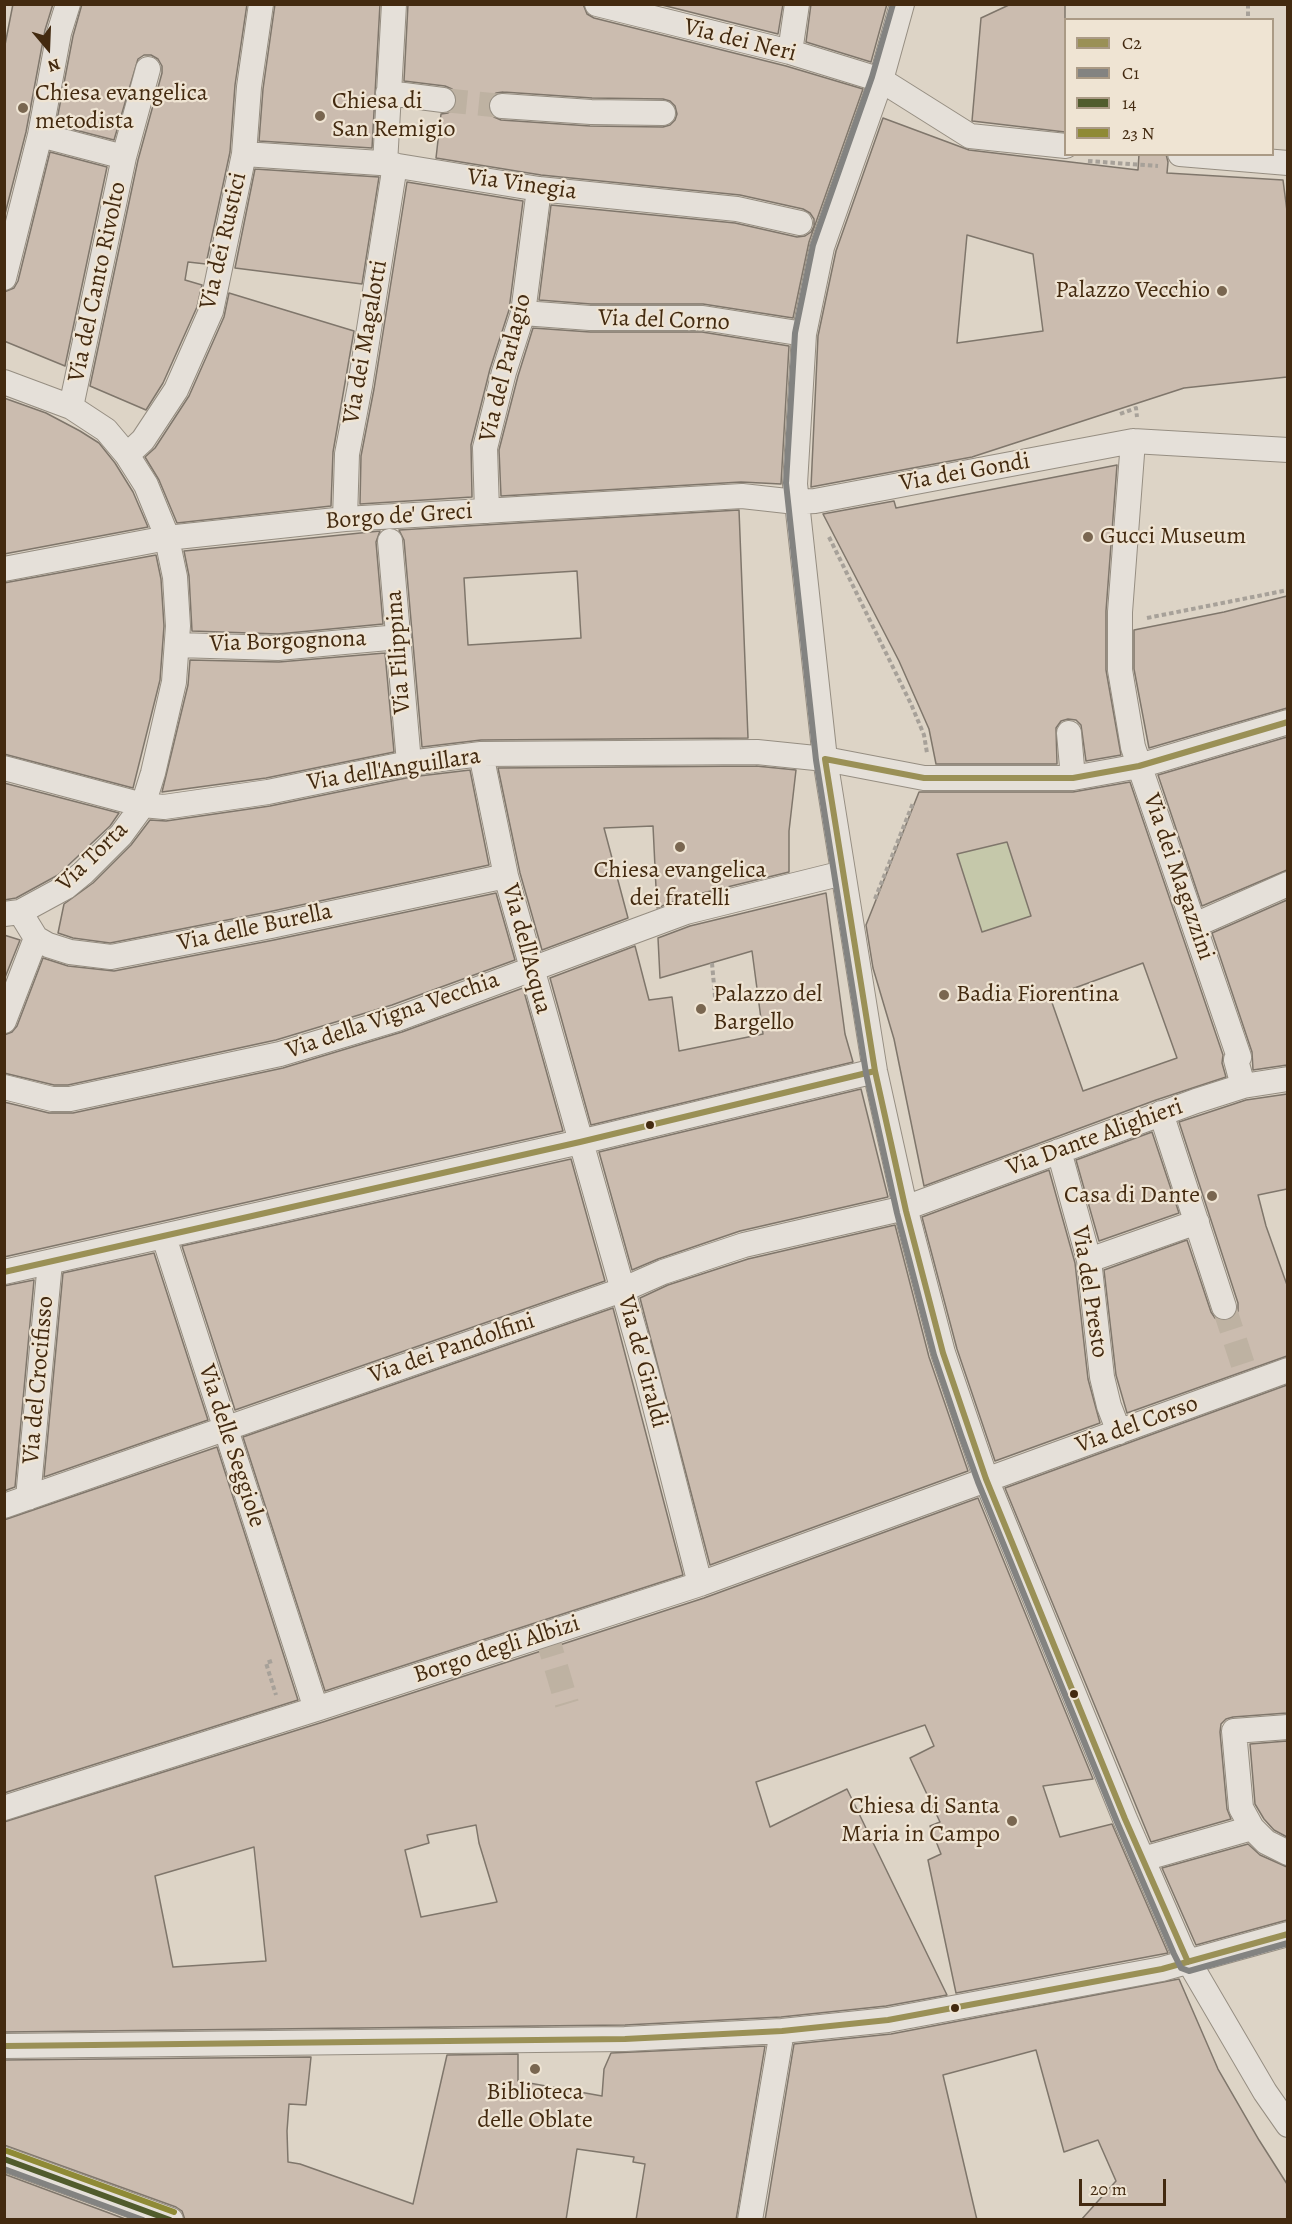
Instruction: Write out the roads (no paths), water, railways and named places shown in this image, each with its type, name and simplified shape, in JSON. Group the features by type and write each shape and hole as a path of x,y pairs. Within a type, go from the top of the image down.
{"street":[{"path":"4,278 40,135 59,33 68,4"},
{"name":"Via dei Rustici","path":"127,455 143,440 176,390 211,310 244,154 249,87 261,4"},
{"name":"Via dei Magalotti","path":"345,519 347,454 360,386 390,164 388,91 394,4"},
{"name":"Via dei Neri","path":"597,4 663,13 881,80 970,136 1064,146"},
{"path":"790,52 797,4"},
{"path":"902,4 881,80 817,226 822,247 804,334 795,484 825,759 875,1071 905,1208 943,1353 986,1479 1188,1962 1287,2125"},
{"name":"Via del Canto Rivolto","path":"71,407 124,157 148,69"},
{"path":"388,91 443,100"},
{"path":"502,106 591,112 663,113"},
{"name":"Via del Canto Rivolto","path":"40,135 124,157"},
{"name":"Via Vinegia","path":"244,154 390,164 538,189 737,209 817,226"},
{"path":"1203,156 1284,163"},
{"name":"Via del Parlagio","path":"487,511 485,448 504,372 523,313 538,189"},
{"name":"Via del Corno","path":"523,313 590,318 703,318 804,334"},
{"name":"Via Torta","path":"4,382 71,407 106,430 127,455 146,485 162,521 175,577 178,626 174,682 167,718 142,805 121,835 83,873 58,892 12,913"},
{"name":"Via dei Gondi","path":"796,502 815,501 1133,441 1287,450"},
{"name":"Via dei Magazzini","path":"1133,441 1120,618 1120,670 1139,766 1239,1057 1236,1059 1243,1086"},
{"name":"Borgo de' Greci","path":"4,569 167,538 345,519 390,528 487,511 742,496 796,502"},
{"name":"Via Filippina","path":"390,528 409,763"},
{"name":"Via Borgognona","path":"177,645 278,648 399,637"},
{"name":"Via dell'Anguillara","path":"4,768 142,805 164,807 268,792 409,763 481,754 757,752 825,759 929,777 1073,778 1139,766 1287,722"},
{"path":"1068,733 1073,778"},
{"name":"Via dell'Acqua","path":"481,754 506,876 580,1142"},
{"name":"Via della Vigna Vecchia","path":"4,1087 52,1099 70,1099 280,1054 397,1019 686,912 843,873"},
{"name":"Via delle Burella","path":"36,938 48,945 70,952 111,957 271,927 506,876"},
{"path":"1195,925 1287,884"},
{"path":"4,1022 36,938 12,913"},
{"path":"4,1272 580,1142 875,1071"},
{"name":"Via Dante Alighieri","path":"905,1208 1161,1113 1243,1086 1287,1079"},
{"path":"1161,1113 1224,1307"},
{"name":"Via de' Giraldi","path":"580,1142 648,1379 700,1584"},
{"name":"Via del Presto","path":"1059,1151 1089,1260 1102,1377 1109,1406 1119,1432"},
{"name":"Via dei Pandolfini","path":"4,1506 622,1290 663,1272 744,1245 905,1208"},
{"path":"1089,1260 1197,1222"},
{"name":"Via delle Seggiole","path":"164,1237 224,1428 287,1657 316,1709"},
{"name":"Via del Crocifisso","path":"28,1498 50,1262"},
{"name":"Via del Corso","path":"986,1479 1119,1432 1248,1379 1287,1370"},
{"name":"Borgo degli Albizi","path":"4,1808 700,1584 986,1479"},
{"path":"1287,1727 1234,1731 1245,1822 1266,1842 1287,1853"},
{"path":"1143,1859 1245,1822"},
{"path":"4,2046 624,2039 782,2031 888,2020 1188,1962 1287,1934"},
{"path":"750,2220 782,2031"},
{"path":"4,2159 171,2220"}],"tunnel":[{"path":"443,100 502,106"},
{"path":"1224,1307 1246,1374"},
{"path":"546,1633 567,1704"}],"place":[{"name":"Chiesa evangelica metodista","path":"23,108"},
{"name":"Chiesa di San Remigio","path":"320,116"},
{"name":"Palazzo Vecchio","path":"1222,291"},
{"name":"Gucci Museum","path":"1088,537"},
{"name":"Chiesa evangelica dei fratelli","path":"680,847"},
{"name":"Badia Fiorentina","path":"944,995"},
{"name":"Palazzo del Bargello","path":"701,1009"},
{"name":"Casa di Dante","path":"1212,1196"},
{"name":"Chiesa di Santa Maria in Campo","path":"1012,1821"},
{"name":"Biblioteca delle Oblate","path":"535,2069"}]}
